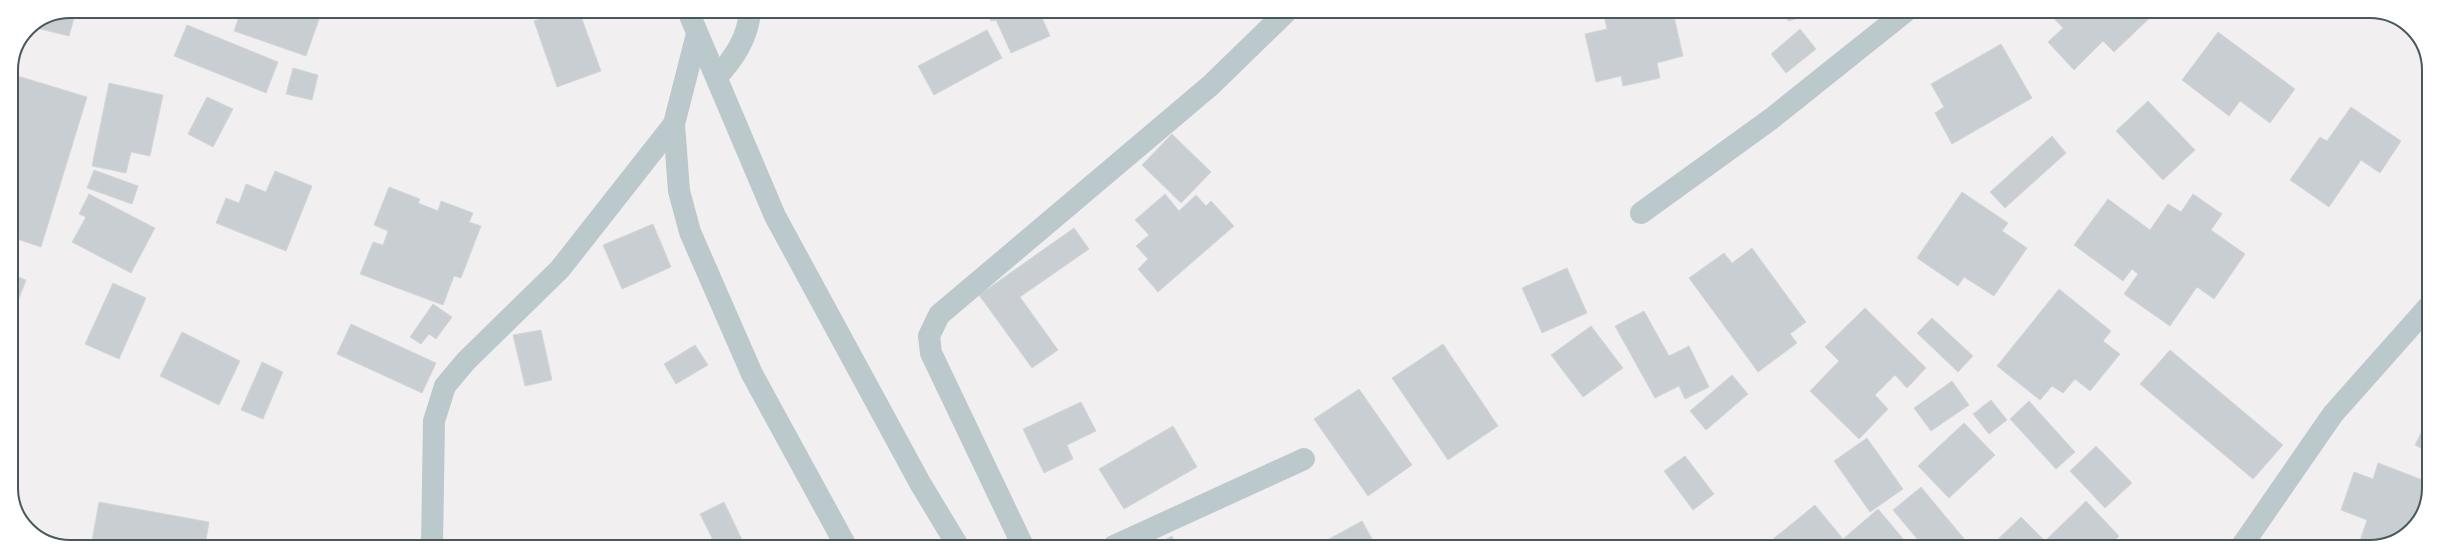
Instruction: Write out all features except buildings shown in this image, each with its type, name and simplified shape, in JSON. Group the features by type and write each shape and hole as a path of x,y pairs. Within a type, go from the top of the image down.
{"street":[{"path":"691,18 775,216 920,483 954,540"},
{"path":"717,77 736,55 750,18"},
{"path":"1020,540 931,353 929,336 939,315 1211,85 1280,18"},
{"path":"1641,213 1771,119 1897,18"},
{"path":"697,34 674,124 679,192 690,232 752,374 843,540"},
{"path":"432,540 434,421 445,386 466,361 560,269 674,124"},
{"path":"2247,540 2333,414 2422,314"},
{"path":"1127,540 1304,458"}]}
